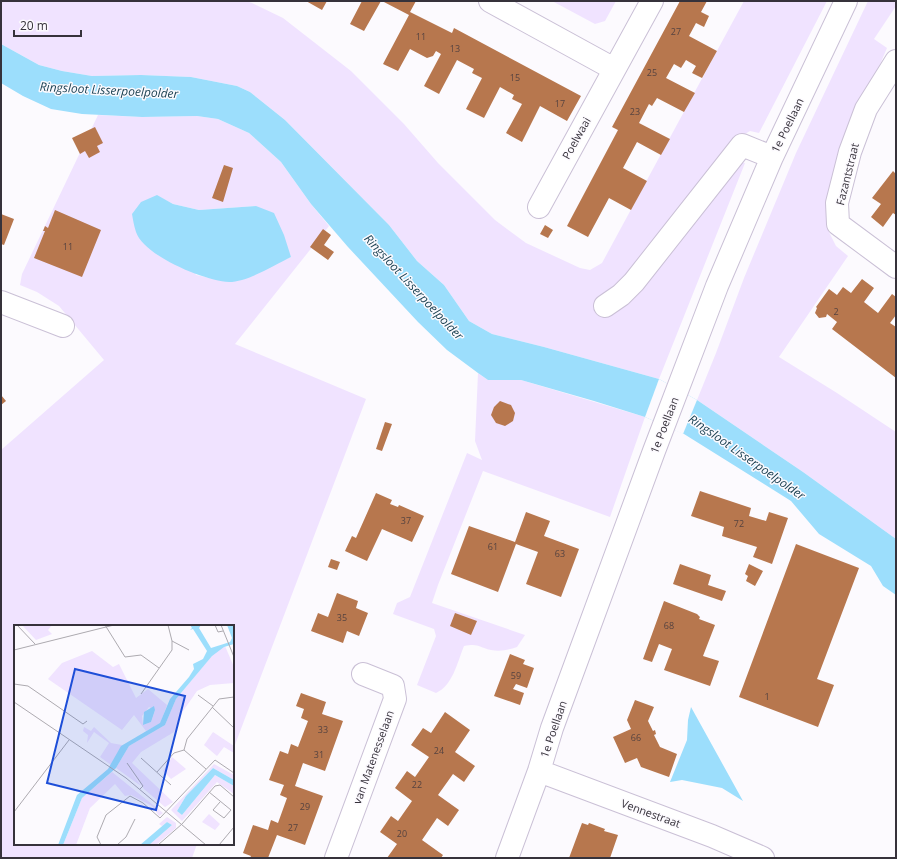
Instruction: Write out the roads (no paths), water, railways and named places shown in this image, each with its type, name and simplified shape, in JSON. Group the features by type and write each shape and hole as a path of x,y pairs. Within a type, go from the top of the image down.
{"street":[{"path":"490,1 614,69"},
{"name":"Poelwaai","path":"539,207 652,1"},
{"name":"1e Poellaan","path":"507,858 552,728 717,286 772,157 846,1"},
{"name":"Fazantstraat","path":"896,61 866,110 850,152 838,203 838,224 896,267"},
{"path":"605,306 621,295 634,282 742,145 772,157"},
{"path":"1,302 63,326"},
{"name":"van Matenesselaan","path":"336,858 395,699 393,686 363,674"},
{"name":"Vennestraat","path":"538,771 712,836 762,858"}],"water":[{"name":"Ringsloot Lisserpoelpolder","path":"1,44 39,65 62,71 92,76 141,75 191,77 237,86 250,92 285,120 389,225 417,261 444,285 469,321 492,334 659,379 697,400 803,472 896,539 896,595 883,586 871,566 819,534 791,501 684,434 645,417 594,401 521,380 488,380 478,373 447,350 418,322 348,247 311,204 281,162 249,133 218,119 197,116 142,117 82,114 51,109 23,96 1,83"},
{"path":"157,195 173,204 199,210 256,206 274,213 284,235 291,257 252,276 229,282 218,281 176,266 151,250 141,241 136,232 132,214 141,202"},
{"path":"691,707 743,801 722,788 682,780 670,782 687,740 688,720"}]}
